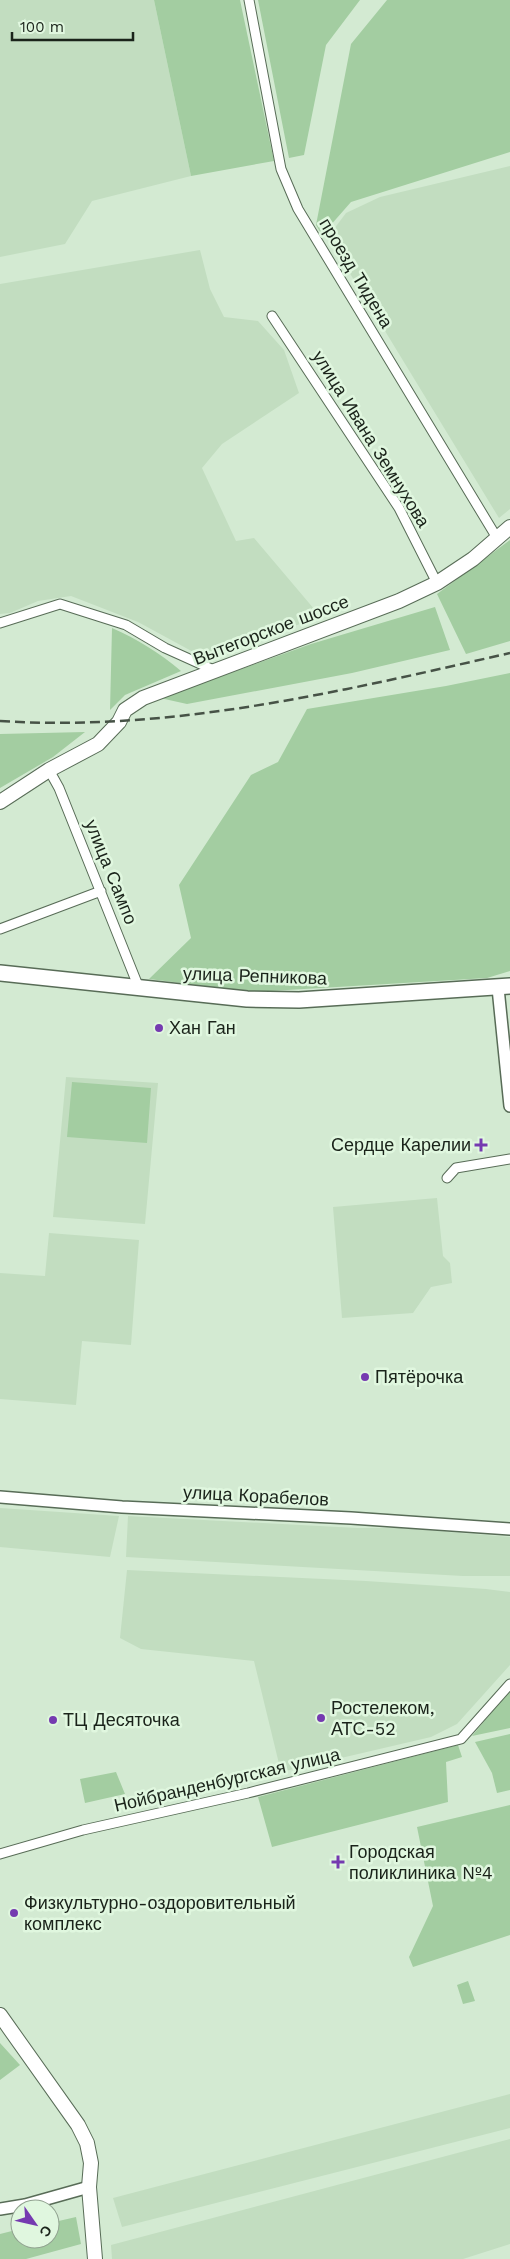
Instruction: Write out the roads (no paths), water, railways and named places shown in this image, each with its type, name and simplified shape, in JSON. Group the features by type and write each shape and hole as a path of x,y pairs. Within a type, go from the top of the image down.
{"main road":[{"name":"Вытегорское шоссе","path":"0,802 50,770 98,744 119,722 125,710 143,698 399,601 437,583 473,559 510,527"},
{"name":"улица Репникова","path":"0,973 247,999 299,1000 504,987"},
{"path":"0,2015 78,2125 87,2143 91,2163 89,2187 95,2259"}],"street":[{"name":"проезд Тидена","path":"249,0 281,169 298,209 497,538"},
{"name":"улица Ивана Земнухова","path":"272,316 399,508 437,583"},
{"path":"0,623 60,604 126,625 165,648 217,671"},
{"name":"улица Сампо","path":"50,770 59,788 139,988"},
{"path":"0,929 101,891"},
{"path":"504,987 510,1106"},
{"path":"447,1178 456,1168 510,1159"},
{"name":"улица Корабелов","path":"0,1498 104,1506 351,1518 510,1529"},
{"name":"Нойбранденбургская улица","path":"0,1854 82,1830 248,1793 461,1739 510,1684"},
{"path":"0,2208 25,2205 89,2187"}],"railway":[{"path":"0,721 65,723 193,714 321,694 510,653"}],"place":[{"name":"Хан Ган","path":"159,1028"},
{"name":"Сердце Карелии","path":"481,1145"},
{"name":"Пятёрочка","path":"365,1377"},
{"name":"Ростелеком, АТС-52","path":"321,1718"},
{"name":"ТЦ Десяточка","path":"53,1720"},
{"name":"Городская поликлиника №4","path":"338,1862"},
{"name":"Физкультурно-оздоровительный комплекс","path":"14,1913"}]}
